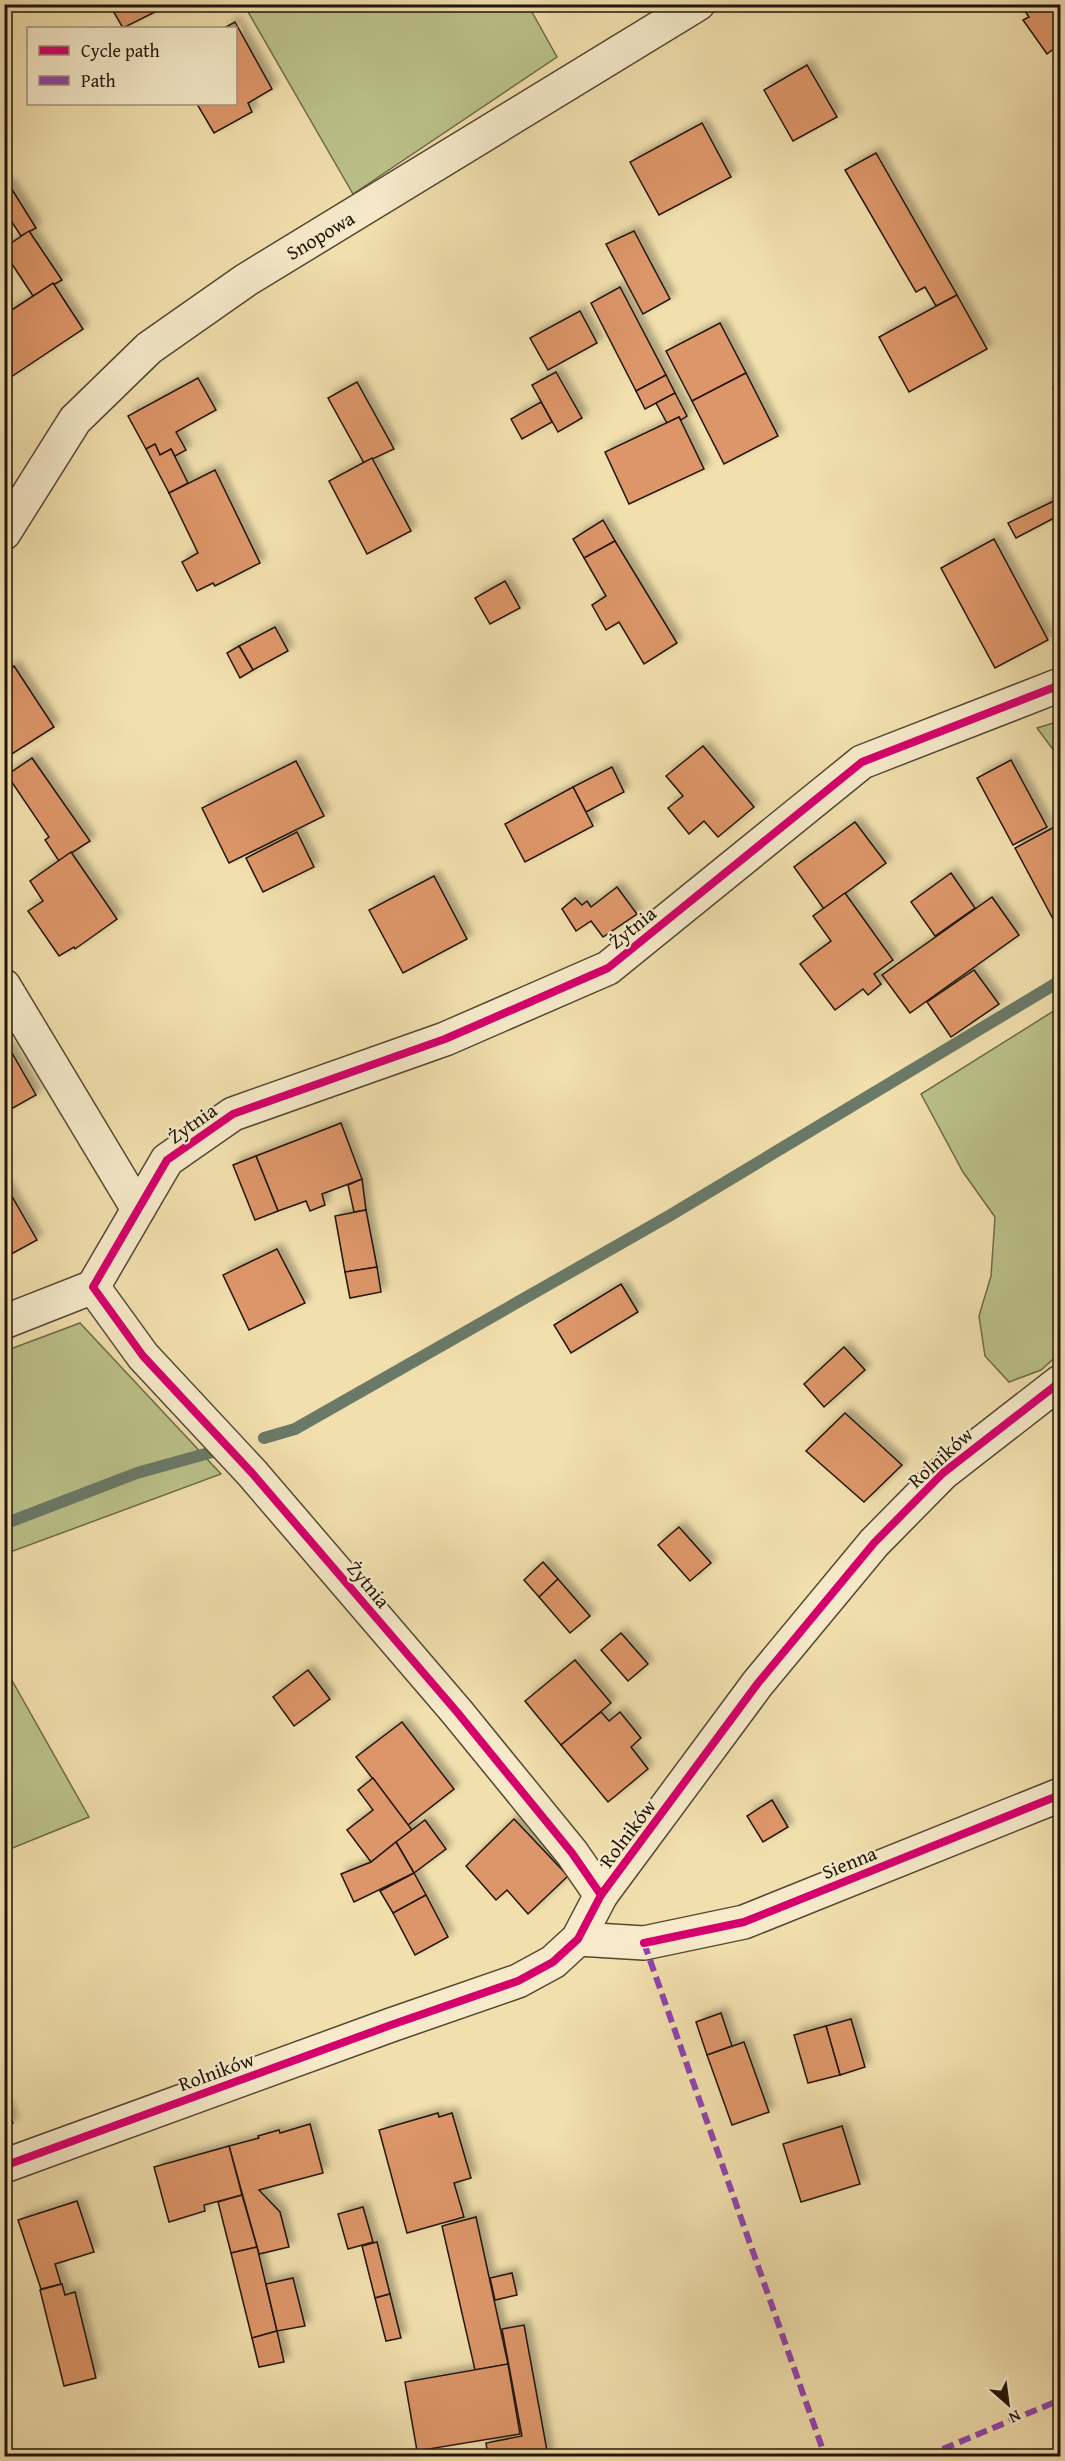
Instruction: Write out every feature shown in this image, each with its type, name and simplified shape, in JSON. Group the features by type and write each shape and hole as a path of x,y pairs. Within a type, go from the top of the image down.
{"street":[{"name":"Snopowa","path":"4,533 75,420 149,348 246,279 698,4"},
{"name":"Żytnia","path":"601,1895 572,1853 457,1712 252,1473 143,1356 93,1287 167,1160 234,1114 445,1039 608,968 862,762 1060,685"},
{"path":"4,986 138,1209"},
{"path":"4,1322 93,1287"},
{"name":"Rolników","path":"4,2166 518,1981 553,1962 578,1939 601,1895 758,1683 874,1543 944,1473 1060,1382"},
{"name":"Sienna","path":"578,1939 644,1943 744,1922 1060,1795"}],"green space":[{"path":"244,5 528,5 557,57 353,194"},
{"path":"1060,721 1060,759 1037,728"},
{"path":"1060,1007 1060,1353 1041,1370 1009,1382 985,1356 979,1316 991,1276 995,1217 963,1172 921,1094"},
{"path":"80,1323 221,1474 5,1554 5,1351"},
{"path":"5,1668 89,1817 4,1851"}],"building":[{"path":"109,4 169,5 125,27 122,27"},
{"path":"1020,4 1060,4 1060,44 1047,54 1023,20 1029,17"},
{"path":"235,22 272,89 248,103 252,112 214,133 198,105 237,105 237,27 226,27"},
{"path":"807,65 837,117 793,141 764,90"},
{"path":"702,123 731,177 659,215 630,162"},
{"path":"876,153 957,295 936,306 925,287 916,292 845,170"},
{"path":"8,183 36,228 21,236 4,210 4,185"},
{"path":"29,231 62,280 33,296 4,252 4,248"},
{"path":"634,231 670,299 643,314 606,244"},
{"path":"53,283 83,329 11,377 4,366 4,315"},
{"path":"620,287 666,375 636,391 591,303"},
{"path":"957,295 987,349 909,392 879,337"},
{"path":"580,311 597,343 548,370 530,338"},
{"path":"720,323 746,373 692,401 666,351"},
{"path":"556,372 582,418 558,432 532,385"},
{"path":"746,373 778,436 724,464 692,401"},
{"path":"666,375 675,393 645,409 636,391"},
{"path":"198,378 216,410 176,432 186,450 175,456 171,449 160,455 155,444 146,449 128,416"},
{"path":"357,382 394,449 364,463 328,398"},
{"path":"1060,384 1060,401 1053,388"},
{"path":"675,393 687,416 667,423 656,403"},
{"path":"541,402 552,422 522,439 511,419"},
{"path":"679,417 704,469 629,504 605,452"},
{"path":"155,444 160,455 171,449 188,483 169,493 146,449"},
{"path":"372,458 411,531 367,554 329,481"},
{"path":"215,470 260,563 215,586 213,583 197,591 182,562 198,553 169,493"},
{"path":"1060,498 1060,515 1016,538 1008,523"},
{"path":"603,520 615,541 584,558 573,539"},
{"path":"994,539 1048,640 995,668 941,568"},
{"path":"615,541 677,643 644,664 619,622 606,630 592,605 606,596 584,558"},
{"path":"505,581 520,608 490,624 475,598"},
{"path":"275,627 288,651 253,670 239,646"},
{"path":"239,646 253,670 240,678 227,653"},
{"path":"14,666 54,727 4,759 4,672"},
{"path":"703,746 754,807 718,837 704,821 689,834 668,808 683,796 666,776"},
{"path":"32,758 90,841 59,861 45,840 49,837 7,775"},
{"path":"1011,760 1047,827 1013,845 977,778"},
{"path":"296,761 324,816 229,863 202,808"},
{"path":"612,767 624,792 586,812 573,787"},
{"path":"573,787 593,826 525,862 505,824"},
{"path":"855,822 886,863 824,909 794,867"},
{"path":"1060,824 1060,932 1015,848"},
{"path":"297,832 314,867 263,892 246,858"},
{"path":"71,852 117,919 75,949 74,947 59,956 28,911 43,901 30,881"},
{"path":"951,873 975,908 935,936 911,902"},
{"path":"434,876 467,939 403,973 369,910"},
{"path":"617,887 637,914 603,937 591,921 576,931 562,909 575,898 582,905 587,901 591,907"},
{"path":"845,893 893,960 874,974 881,984 868,995 863,989 835,1010 800,964 831,941 813,916"},
{"path":"992,897 1019,935 910,1013 882,975"},
{"path":"974,970 999,1004 951,1037 927,1002"},
{"path":"8,1046 36,1095 4,1113 4,1048"},
{"path":"341,1123 362,1179 322,1194 325,1205 310,1211 306,1201 278,1211 256,1156"},
{"path":"256,1156 278,1211 255,1220 233,1165"},
{"path":"362,1179 366,1210 354,1212 348,1185"},
{"path":"6,1186 37,1240 4,1258 4,1187"},
{"path":"366,1210 377,1267 345,1272 335,1216"},
{"path":"277,1249 305,1303 249,1330 223,1275"},
{"path":"377,1267 381,1292 350,1298 345,1272"},
{"path":"621,1284 638,1312 571,1353 554,1325"},
{"path":"844,1347 865,1370 824,1407 804,1384"},
{"path":"845,1413 902,1465 864,1502 806,1451"},
{"path":"679,1527 711,1563 690,1581 658,1545"},
{"path":"543,1562 558,1579 539,1597 524,1580"},
{"path":"558,1579 590,1616 570,1633 539,1597"},
{"path":"621,1633 648,1664 628,1681 601,1650"},
{"path":"575,1660 611,1703 561,1745 525,1701"},
{"path":"308,1670 330,1699 294,1726 273,1697"},
{"path":"601,1712 609,1721 620,1712 641,1738 631,1747 648,1769 608,1802 561,1745"},
{"path":"402,1722 454,1789 408,1825 356,1757"},
{"path":"373,1778 412,1830 371,1862 347,1830 373,1810 358,1790"},
{"path":"772,1800 788,1827 763,1842 747,1816"},
{"path":"514,1819 568,1876 528,1914 507,1890 496,1900 466,1866"},
{"path":"425,1820 446,1849 414,1873 396,1842"},
{"path":"396,1842 414,1873 354,1902 341,1874 371,1862"},
{"path":"414,1873 426,1895 393,1913 380,1891"},
{"path":"426,1895 448,1937 415,1955 393,1913"},
{"path":"721,2013 732,2046 707,2055 696,2022"},
{"path":"851,2019 865,2067 840,2075 826,2026"},
{"path":"826,2026 840,2075 808,2083 794,2035"},
{"path":"744,2042 769,2112 732,2125 707,2055"},
{"path":"4,2102 13,2123 4,2127"},
{"path":"438,2113 439,2117 452,2113 471,2178 454,2183 464,2217 407,2233 379,2130"},
{"path":"310,2124 323,2173 259,2190 280,2212 289,2247 259,2254 229,2146 279,2130 280,2133"},
{"path":"842,2126 860,2184 801,2202 783,2144"},
{"path":"229,2146 242,2195 204,2205 205,2211 169,2222 154,2167"},
{"path":"242,2195 257,2247 231,2253 218,2202"},
{"path":"77,2201 94,2252 55,2264 61,2284 41,2289 18,2220"},
{"path":"363,2207 373,2242 348,2249 338,2214"},
{"path":"476,2217 508,2364 475,2370 442,2226"},
{"path":"377,2242 390,2294 375,2298 362,2246"},
{"path":"257,2247 277,2331 252,2338 231,2253"},
{"path":"512,2273 517,2295 495,2300 490,2278"},
{"path":"293,2278 305,2326 277,2331 266,2284"},
{"path":"62,2284 65,2295 75,2292 96,2378 64,2386 40,2290"},
{"path":"390,2294 401,2338 386,2341 375,2298"},
{"path":"524,2325 548,2456 488,2456 486,2443 522,2436 502,2329"},
{"path":"277,2331 284,2362 259,2367 252,2338"},
{"path":"508,2364 520,2434 417,2451 405,2382"}],"waterway":[{"path":"264,1438 295,1429 669,1216 1060,981"},
{"path":"4,1524 137,1473 216,1451"}],"marked path":[{"path":"644,1943 825,2456"},
{"path":"926,2456 1060,2400"}],"cycle path":[{"path":"601,1895 572,1853 457,1712 252,1473 143,1356 93,1287 167,1160 233,1114 445,1039 608,968 862,762 1060,685"},
{"path":"4,2166 518,1981 553,1962 578,1939 601,1895 758,1683 874,1543 943,1473 1060,1382"},
{"path":"644,1943 744,1922 1060,1795"}]}
